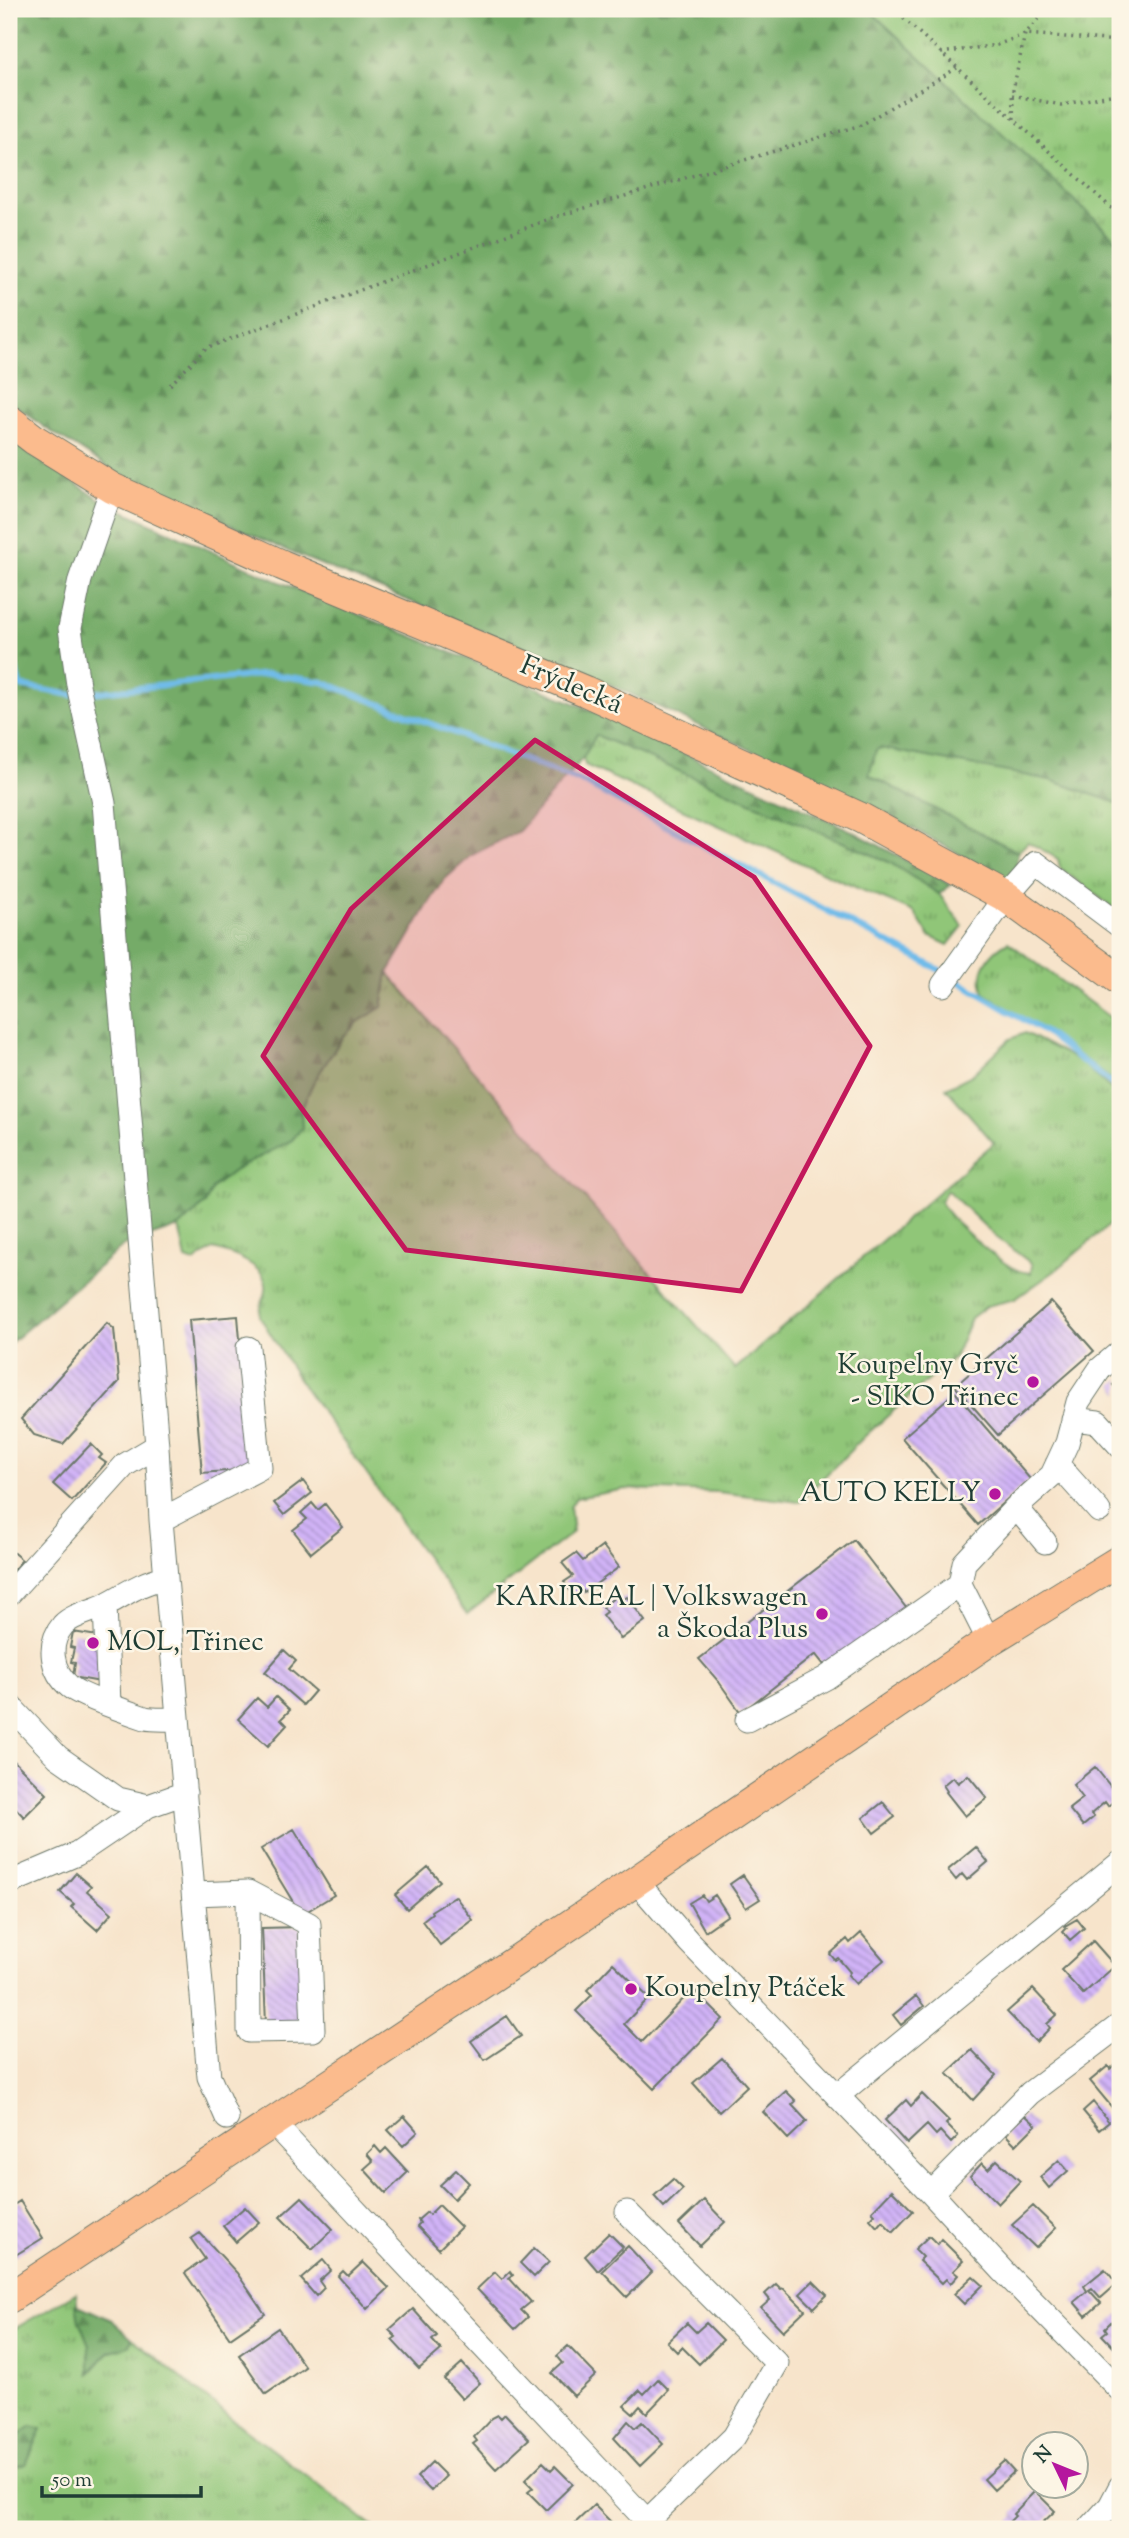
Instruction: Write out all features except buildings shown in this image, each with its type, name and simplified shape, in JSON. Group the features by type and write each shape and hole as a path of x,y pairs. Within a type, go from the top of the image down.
{"main road":[{"name":"Frýdecká","path":"9,420 35,440 112,488 282,565 585,691 861,818 1006,897 1120,980"},
{"path":"9,2298 636,1881 989,1641 1120,1560"}],"street":[{"path":"112,488 80,580 70,628 80,693 104,803 157,1446 160,1520 209,2077 227,2118"},
{"path":"943,985 1006,897 1036,863 1120,926"},
{"path":"160,1520 260,1468 248,1348"},
{"path":"989,1641 960,1584 964,1563 1016,1507 1052,1475 1067,1443 1078,1402 1100,1369 1120,1352"},
{"path":"1073,1419 1098,1422 1120,1446"},
{"path":"9,1594 125,1465 157,1446"},
{"path":"1057,1464 1099,1511"},
{"path":"1016,1507 1045,1542"},
{"path":"166,1577 141,1583 106,1605 65,1622 54,1638 52,1658 58,1673 70,1687 88,1697 148,1719 178,1719"},
{"path":"747,1720 826,1678 960,1584"},
{"path":"106,1605 110,1704"},
{"path":"9,1705 58,1757 118,1799 148,1806"},
{"path":"9,1883 77,1854 148,1806 185,1793"},
{"path":"837,2096 1120,1863"},
{"path":"636,1881 689,1942 1120,2390"},
{"path":"194,1894 248,1892 309,1924 313,2030 249,2031 248,1892"},
{"path":"931,2193 1030,2093 1120,2025"},
{"path":"273,2123 647,2521 734,2437 777,2363 627,2211"},
{"path":"1089,2529 1110,2507 1120,2487"}],"path":[{"path":"893,9 1120,216"},
{"path":"1014,119 1012,95 1025,34 1047,9"},
{"path":"941,53 997,45 1025,34 1120,41"},
{"path":"170,385 206,348 552,218 861,125 957,68"},
{"path":"1012,95 1061,105 1115,94 1120,89"}],"highlighted area":[{"path":"535,740 754,877 870,1046 741,1291 406,1250 263,1056 351,909"}],"green space":[{"path":"9,9 868,9 1120,243 1120,804 1050,780 880,748 876,750 869,775 1018,852 1014,884 868,804 592,676 288,551 119,474 44,427 9,400"},
{"path":"868,9 1120,9 1120,243"},
{"path":"9,440 104,502 275,580 579,705 854,832 951,885 939,894 889,862 596,735 583,758 519,831 472,855 445,879 388,973 382,1007 358,1022 342,1038 313,1083 301,1109 302,1128 292,1140 235,1170 213,1187 205,1204 179,1227 123,1246 9,1344"},
{"path":"596,735 889,862 939,894 963,926 948,945 929,936 914,912 585,765 583,758"},
{"path":"880,748 1050,780 1120,804 1120,913 1060,868 1058,859 1028,842 1018,852 869,775 876,750"},
{"path":"1008,942 1120,1025 1120,1086 1057,1040 984,993 982,977 986,963 995,951"},
{"path":"388,973 735,1369 994,1143 946,1088 972,1075 1010,1039 1025,1033 1080,1061 1120,1097 1120,1216 1055,1271 1015,1299 987,1306 971,1318 955,1356 865,1436 799,1502 718,1492 626,1489 576,1498 570,1507 573,1532 467,1614 297,1377 260,1317 266,1290 262,1274 238,1257 213,1249 194,1262 186,1259 179,1227 205,1204 213,1187 235,1170 292,1140 301,1128 301,1109 313,1083 342,1038 358,1022 382,1007","holes":["947,1190 995,1236 1032,1264 1031,1273 1019,1271 1006,1264 963,1228 940,1201"]},
{"path":"76,2293 79,2320 89,2345 90,2373 110,2351 129,2346 132,2338 242,2427 376,2529 9,2529 9,2460 16,2467 13,2440 9,2446 9,2332"},
{"path":"76,2304 112,2320 132,2338 129,2346 110,2351 89,2373 89,2345"},
{"path":"32,2426 42,2429 26,2464 16,2467 9,2460 12,2443"}],"waterway":[{"path":"9,644 20,686 72,695 269,674 323,682 584,783 938,969 1046,1033 1120,1090"}],"place":[{"name":"Koupelny Gryč - SIKO Třinec","path":"1033,1382"},
{"name":"AUTO KELLY","path":"995,1494"},
{"name":"KARIREAL | Volkswagen a Škoda Plus","path":"822,1614"},
{"name":"MOL, Třinec","path":"93,1643"},
{"name":"Koupelny Ptáček","path":"631,1989"}]}
